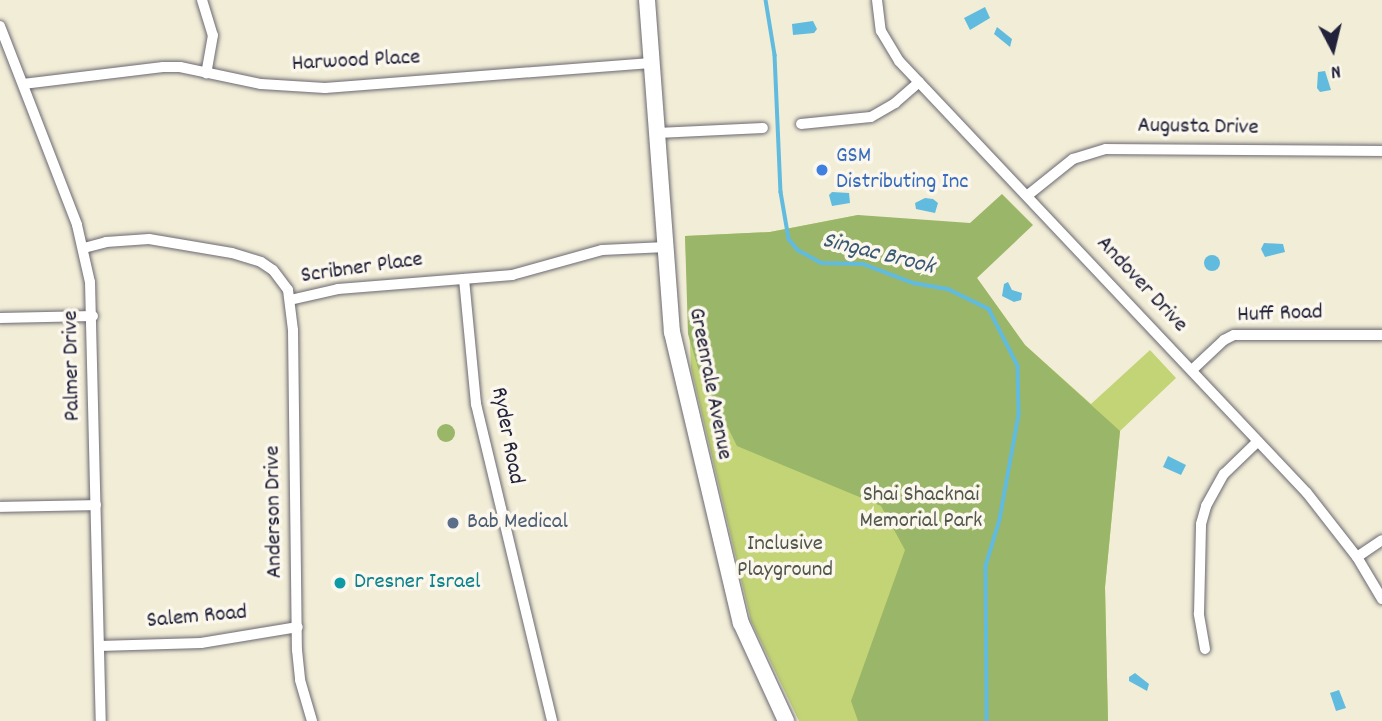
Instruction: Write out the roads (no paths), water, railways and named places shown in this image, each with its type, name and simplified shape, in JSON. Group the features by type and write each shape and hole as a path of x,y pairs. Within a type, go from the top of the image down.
{"street":[{"path":"202,0 213,35 206,73"},
{"name":"Greenrale Avenue","path":"647,0 671,332 734,600 752,651 786,721"},
{"name":"Andover Drive","path":"877,0 878,19 887,42 899,61 1307,493 1357,557 1382,599"},
{"name":"Palmer Drive","path":"0,26 84,248 93,317 101,721"},
{"name":"Harwood Place","path":"23,84 163,67 261,84 325,88 651,63"},
{"path":"801,124 871,117 895,103 919,82"},
{"path":"657,133 763,128"},
{"name":"Augusta Drive","path":"1028,195 1073,159 1106,149 1382,151"},
{"name":"Scribner Place","path":"84,248 106,242 149,239 249,257 273,270 288,290 290,300 338,289 537,270 602,250 666,247"},
{"name":"Ryder Road","path":"464,279 475,404 552,721"},
{"name":"Anderson Drive","path":"290,300 300,680 312,721"},
{"path":"0,318 93,317"},
{"name":"Huff Road","path":"1192,370 1234,335 1382,335"},
{"path":"1205,649 1199,614 1201,524 1206,506 1224,474 1258,441"},
{"path":"0,508 96,505"},
{"path":"1357,557 1382,540"},
{"name":"Salem Road","path":"99,646 201,643 298,627"}],"water":[{"path":"985,7 990,18 970,30 964,18"},
{"path":"813,21 817,29 814,33 793,35 792,24"},
{"path":"997,27 1012,39 1010,47 994,34"},
{"path":"1325,71 1331,90 1320,92 1317,88 1318,72"},
{"path":"832,192 849,193 850,203 832,206 829,195"},
{"path":"925,198 938,203 935,213 916,209 915,203"},
{"path":"1264,243 1283,244 1285,252 1265,257 1261,249"},
{"path":"1209,255 1215,255 1220,263 1218,269 1209,271 1204,266 1204,260"},
{"path":"1008,282 1012,290 1022,293 1021,300 1014,302 1002,296 1004,284"},
{"path":"1168,456 1186,465 1181,475 1163,467"},
{"path":"1135,673 1149,684 1147,691 1129,681 1129,677"},
{"path":"1339,690 1346,708 1336,711 1330,693"}],"waterway":[{"name":"Singac Brook","path":"766,0 775,55 781,192 789,239 798,250 821,263 863,264 913,283 948,289 989,309 1018,366 1019,415 1000,520 986,566 987,721"}],"place":[{"name":"GSM Distributing Inc","path":"822,170"},
{"name":"Bab Medical","path":"453,523"},
{"name":"Dresner Israel","path":"340,583"}],"park label":[{"name":"Shai Shacknai Memorial Park","path":"921,509"},
{"name":"Inclusive Playground","path":"785,558"}]}
